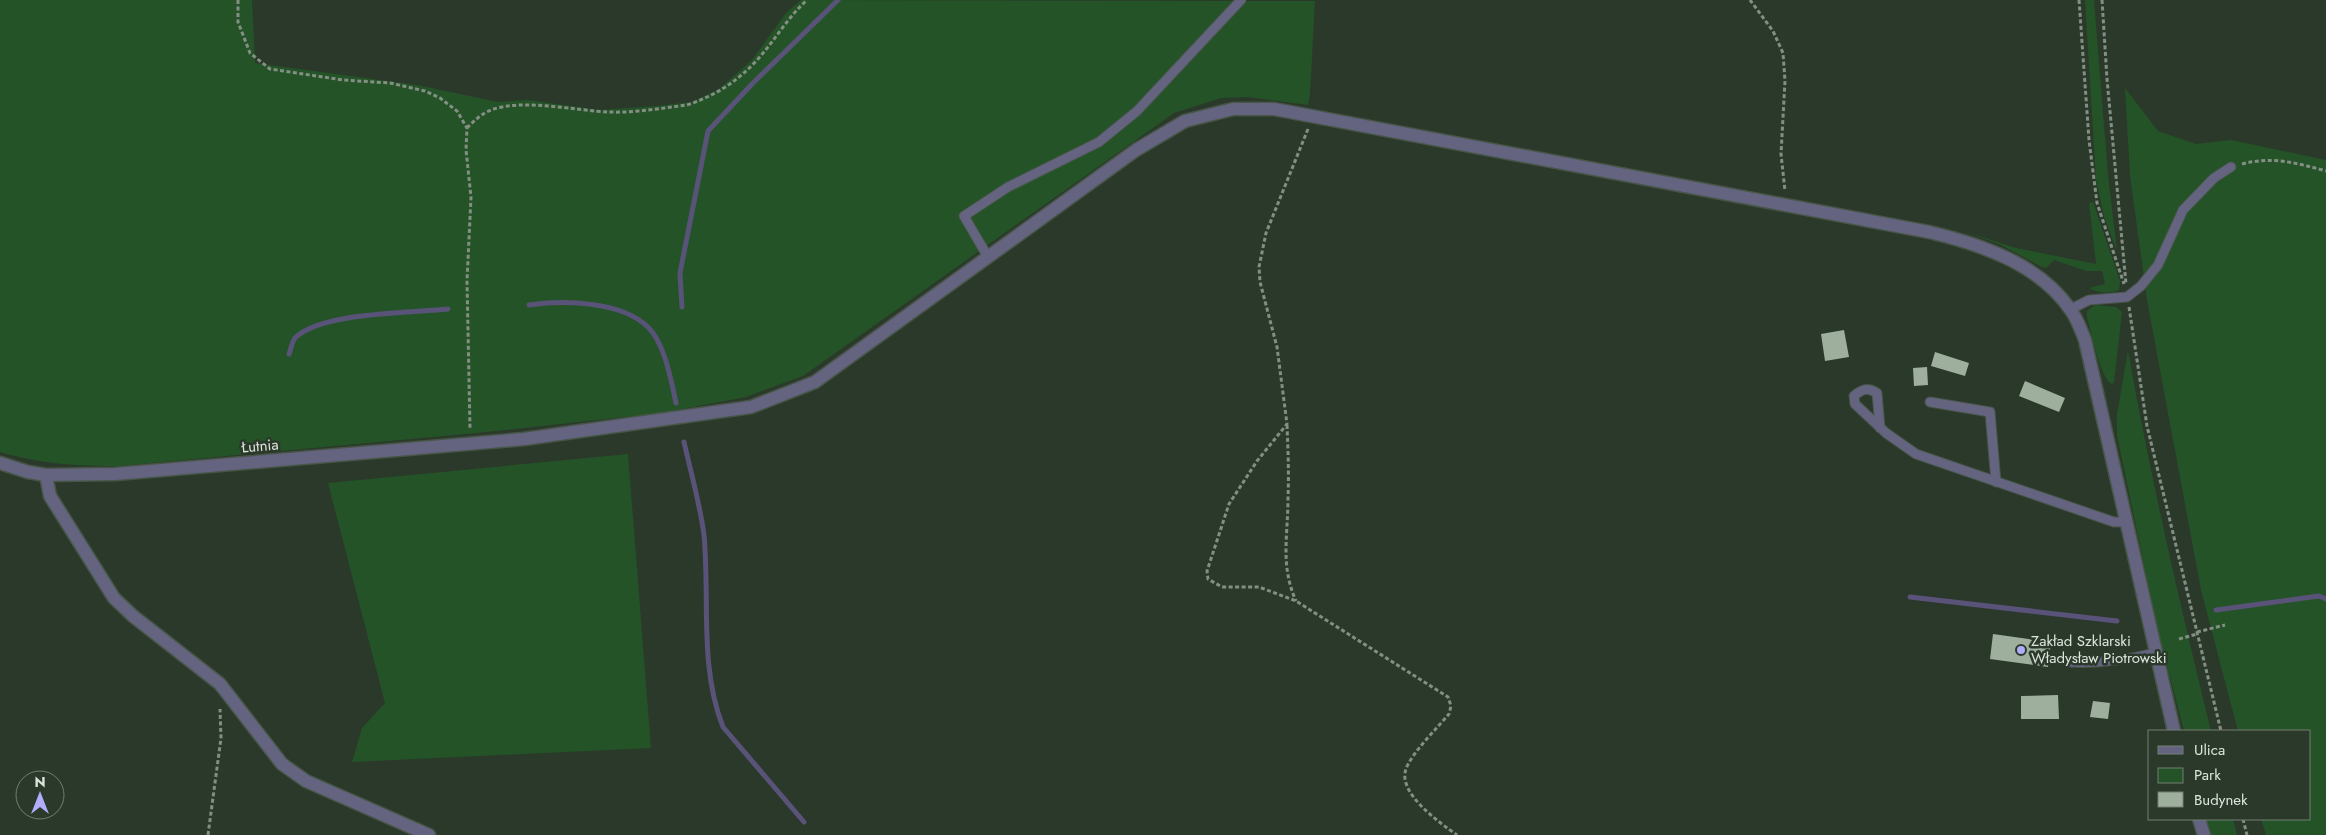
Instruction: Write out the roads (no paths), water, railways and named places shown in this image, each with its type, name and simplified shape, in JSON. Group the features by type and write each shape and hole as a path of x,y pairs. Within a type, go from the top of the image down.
{"street":[{"name":"Łutnia","path":"0,463 28,472 46,475 115,474 524,439 751,407 815,382 1136,150 1185,121 1233,109 1274,109 1929,232 1967,242 1988,250 2028,270 2051,288 2071,309"},
{"path":"2071,309 2089,356 2124,522 2174,730"},
{"path":"46,475 50,496 114,598 133,616 220,684 282,764 306,781 429,835"},
{"path":"2199,820 2204,835"}],"lane":[{"path":"988,257 964,216 1008,188 1099,142 1137,111 1240,0"},
{"path":"2071,309 2089,300 2127,297 2141,286 2158,265 2183,210 2214,178 2231,167"},
{"path":"1930,402 1990,412 1996,482"},
{"path":"1880,428 1916,454 2114,522 2124,522"},
{"path":"2069,662 2092,663 2133,659 2155,653"}],"waterway":[{"path":"682,307 680,273 708,131 753,83 838,0"},
{"path":"529,305 543,303 592,304 608,307 637,318 648,327 659,343 676,403"},
{"path":"289,354 296,337 309,329 326,323 368,315 448,309"},
{"path":"684,442 704,535 708,656 716,704 723,727 804,822"},
{"path":"2216,610 2319,596 2326,599"},
{"path":"1910,597 2117,621"}],"place":[{"name":"Zakład Szklarski Władysław Piotrowski","path":"2021,650"}]}
